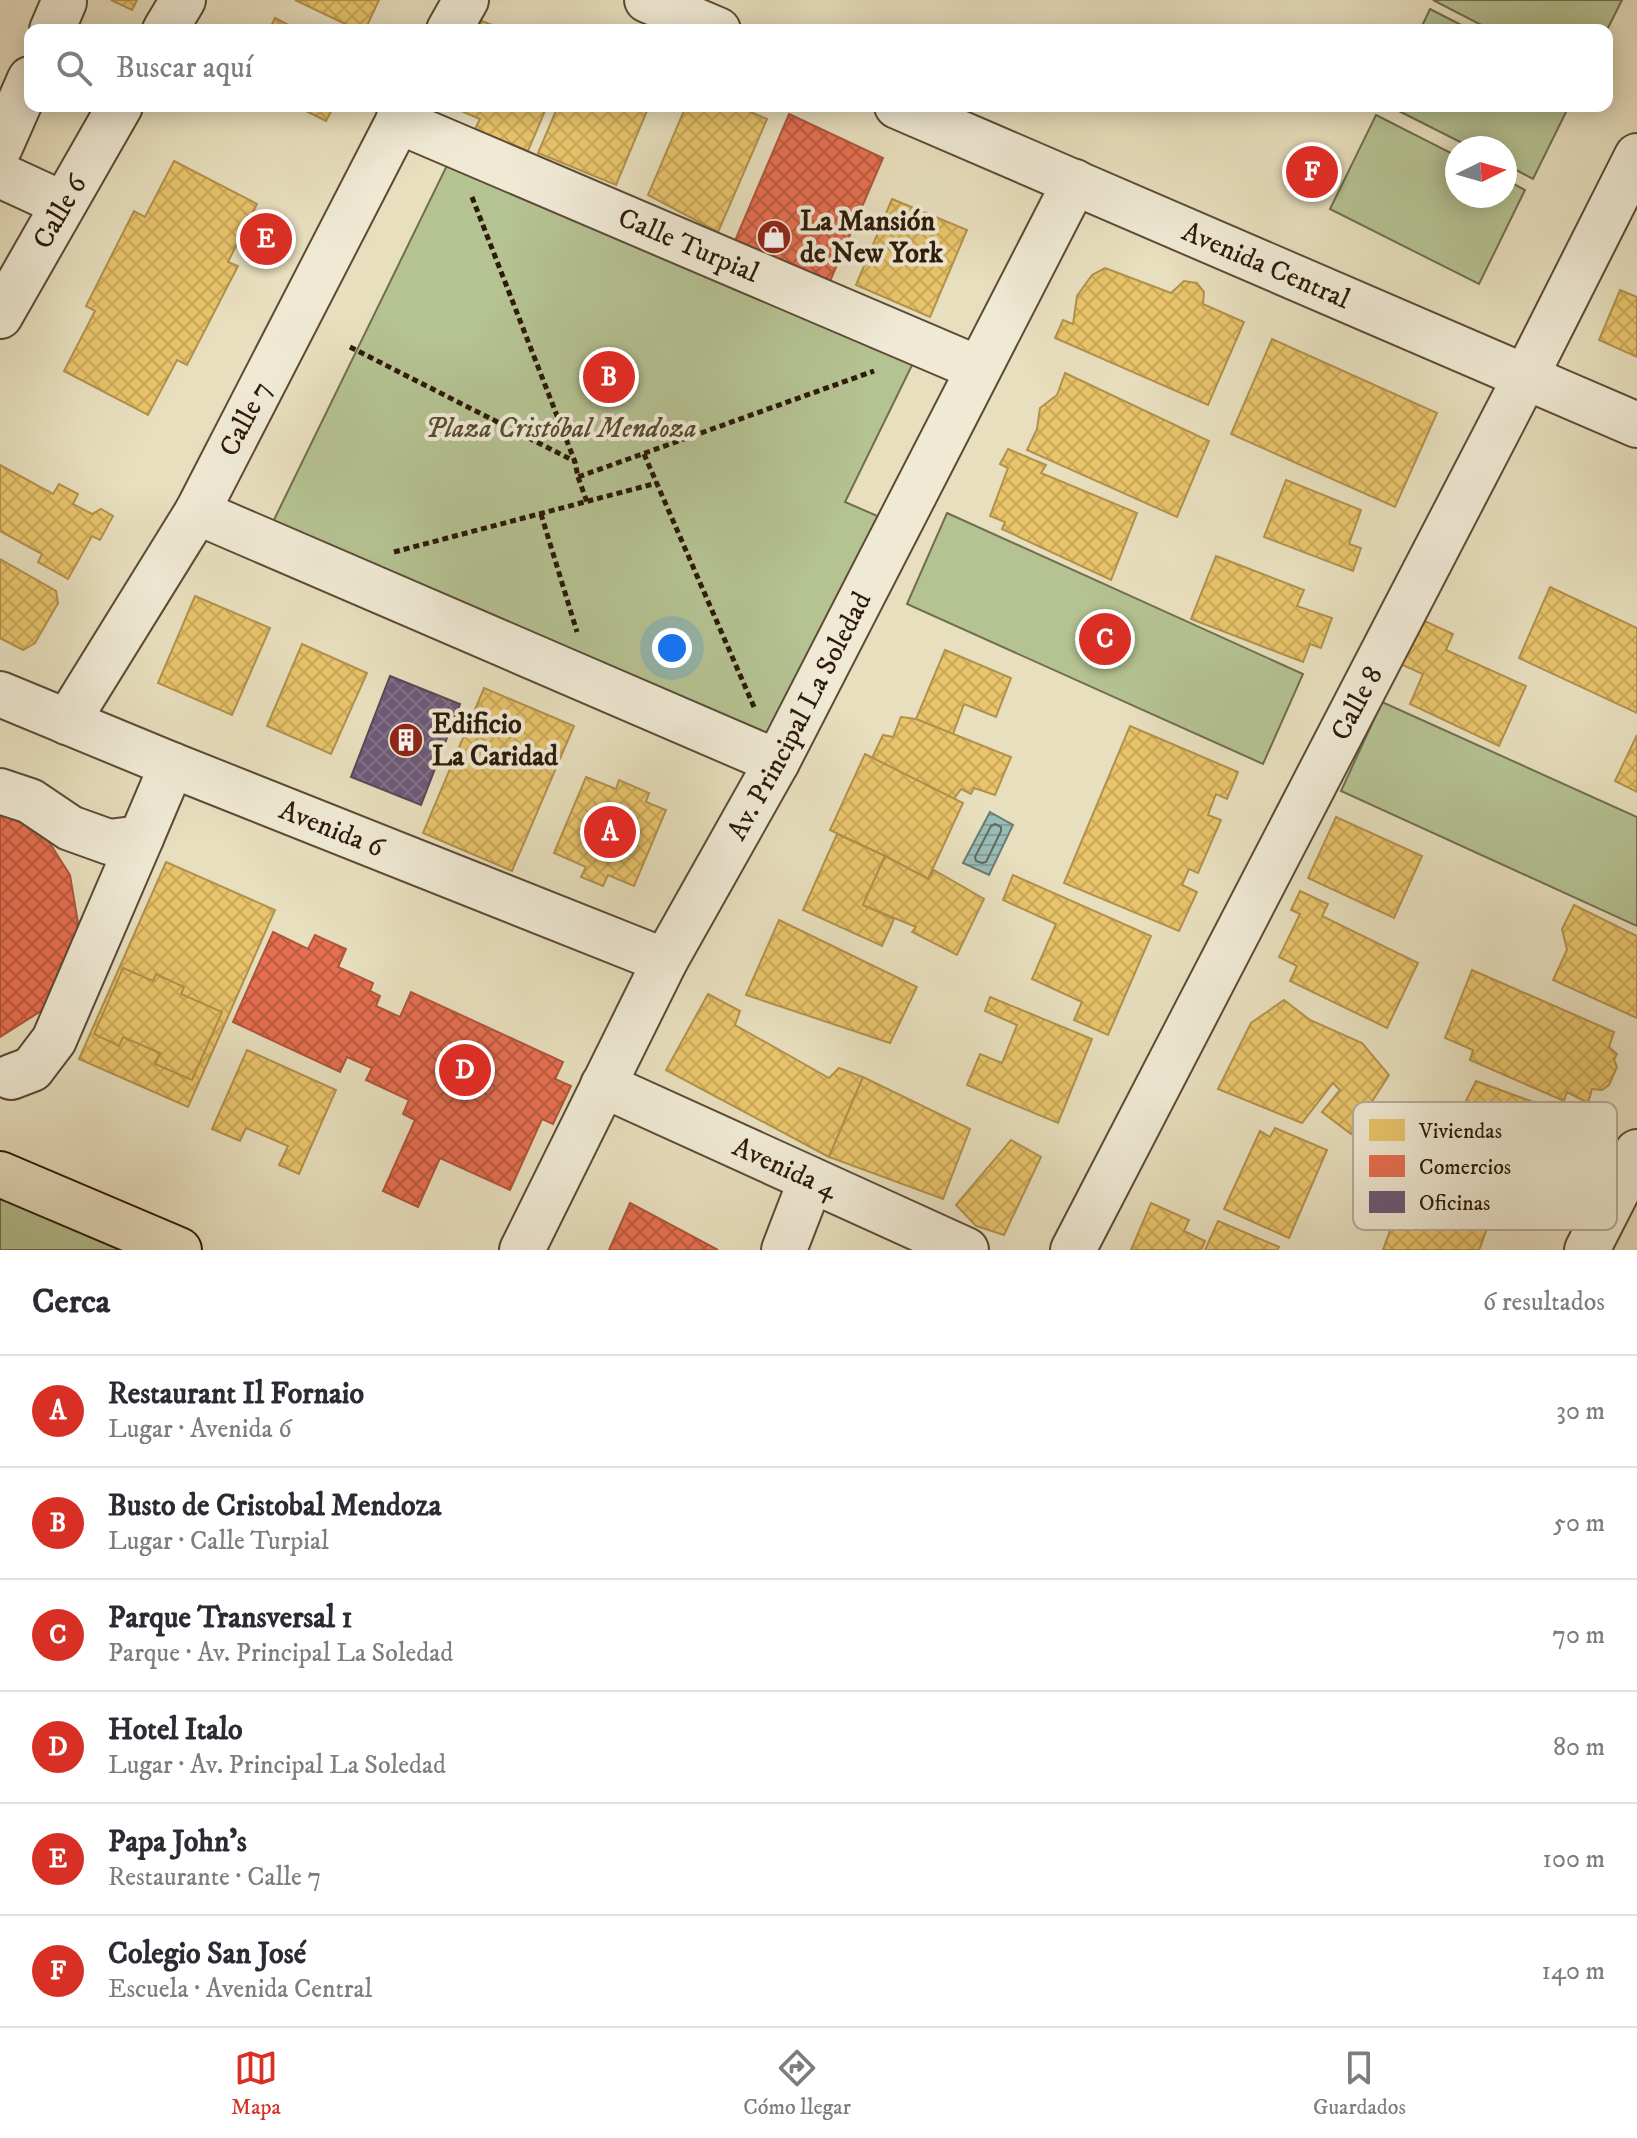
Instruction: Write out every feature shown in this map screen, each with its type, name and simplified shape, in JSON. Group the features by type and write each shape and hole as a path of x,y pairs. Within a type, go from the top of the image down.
{"main road":[{"path":"0,1174 179,1250"}],"street":[{"path":"169,24 183,0"},
{"path":"452,24 466,0"},
{"path":"647,0 704,24"},
{"path":"0,147 24,93"},
{"name":"Calle 6","path":"0,316 117,112"},
{"name":"Avenida Central","path":"911,112 1637,425"},
{"name":"Calle Turpial","path":"402,114 451,144 977,368"},
{"name":"Calle 7","path":"67,722 197,512 402,114"},
{"name":"Calle 8","path":"1073,1250 1637,156"},
{"path":"0,175 63,204"},
{"name":"Av. Principal La Soledad","path":"522,1250 665,961 777,762 1075,182"},
{"path":"197,512 777,762"},
{"name":"Avenida 6","path":"0,694 665,961"},
{"path":"4,1087 32,1069 54,1040 172,765"},
{"path":"0,791 30,801 70,828 109,842 141,838"},
{"name":"Avenida 4","path":"603,1085 966,1250"},
{"path":"1617,1191 1637,1152"},
{"path":"784,1250 811,1180"},
{"path":"1587,1250 1597,1230"}],"path":[{"path":"451,144 575,462 587,502"},
{"path":"350,347 575,462"},
{"path":"578,477 875,370"},
{"path":"644,454 777,762"},
{"path":"390,554 657,483"},
{"path":"541,514 593,682"}],"green space":[{"path":"1433,0 1622,0 1610,24 1479,24"},
{"path":"1430,9 1459,24 1423,24"},
{"path":"1401,112 1566,112 1533,179 1517,170 1517,136 1448,136"},
{"path":"1376,115 1445,150 1445,208 1516,208 1479,284 1330,209"},
{"name":"Plaza Cristóbal Mendoza","path":"454,151 917,355 845,502 889,521 771,747 269,530"},
{"path":"1517,186 1525,190 1517,206"},
{"path":"947,513 1303,674 1263,764 907,604"},
{"path":"1382,702 1637,817 1637,926 1341,791"},
{"path":"0,1174 179,1250 0,1250"}],"water":[{"path":"990,812 1013,825 989,875 963,863"}],"building: Viviendas":[{"path":"111,0 137,0 132,10"},
{"path":"295,0 379,0 368,24 345,24"},
{"path":"275,18 286,24 272,24"},
{"path":"308,112 331,112 326,121"},
{"path":"464,112 544,112 528,151 475,129 480,119"},
{"path":"555,112 646,112 616,185 538,153"},
{"path":"683,112 751,112 767,119 718,232 648,195"},
{"path":"781,141 866,178 828,266 789,248 808,202 763,183"},
{"path":"174,161 257,204 228,262 238,266 187,365 177,360 148,415 64,371 95,311 86,306 134,211 145,217"},
{"path":"892,199 967,230 930,317 856,285"},
{"path":"1105,268 1171,293 1184,281 1197,283 1204,292 1203,304 1244,322 1208,405 1055,338 1063,320 1073,324 1077,296 1092,275"},
{"path":"1620,290 1637,297 1637,357 1599,340"},
{"path":"1272,339 1437,413 1395,507 1231,434"},
{"path":"1065,373 1209,441 1177,517 1027,450 1037,429 1040,408 1057,395"},
{"path":"1008,449 1046,465 1041,473 1137,513 1111,580 1002,529 1005,522 990,516 1008,468 1000,464"},
{"path":"0,465 53,494 59,484 78,494 73,504 92,514 101,509 113,516 100,540 92,536 68,579 38,562 42,554 0,531"},
{"path":"1286,480 1361,510 1349,544 1361,548 1353,571 1264,537"},
{"path":"1216,556 1304,590 1297,606 1332,618 1321,648 1310,644 1303,662 1191,619"},
{"path":"0,559 56,591 58,603 35,643 23,650 0,638"},
{"path":"1550,587 1637,628 1637,713 1519,658"},
{"path":"195,596 270,628 232,715 158,683"},
{"path":"1418,618 1453,634 1446,650 1526,686 1499,746 1410,704 1423,674 1398,663"},
{"path":"302,644 367,673 331,754 267,726"},
{"path":"945,650 1011,678 996,717 964,704 953,734 916,719"},
{"path":"484,688 574,726 512,871 423,833"},
{"path":"901,717 916,719 1011,757 995,795 974,788 971,794 961,789 954,799 872,758 883,735 893,737"},
{"path":"1130,726 1238,772 1227,799 1216,794 1208,815 1221,820 1198,873 1189,869 1182,885 1197,892 1179,931 1064,883"},
{"path":"1637,735 1637,792 1615,781"},
{"path":"865,754 963,803 928,879 830,830"},
{"path":"586,777 616,789 619,780 649,793 646,802 666,810 634,886 608,875 603,886 581,877 586,867 554,853"},
{"path":"1336,817 1422,856 1394,918 1308,878"},
{"path":"837,834 885,856 863,905 894,919 882,946 803,910"},
{"path":"885,856 928,879 934,870 984,899 957,955 912,932 916,927 863,905"},
{"path":"166,862 275,910 188,1107 79,1059"},
{"path":"1013,875 1151,936 1108,1035 1074,1020 1082,1002 1032,979 1056,924 1003,900"},
{"path":"1300,891 1328,904 1322,916 1418,963 1387,1028 1290,981 1297,966 1279,957 1300,914 1291,910"},
{"path":"1574,905 1637,936 1637,1018 1553,980 1567,950 1562,929"},
{"path":"779,920 917,987 890,1043 746,995"},
{"path":"123,968 153,981 156,974 184,987 181,994 222,1012 192,1080 155,1064 160,1053 123,1037 119,1046 94,1034"},
{"path":"1472,970 1614,1032 1609,1047 1617,1054 1614,1060 1617,1067 1609,1085 1602,1090 1592,1089 1588,1102 1567,1092 1564,1101 1470,1060 1473,1050 1445,1038"},
{"path":"708,994 740,1011 735,1025 829,1078 839,1068 863,1077 829,1157 666,1070"},
{"path":"990,997 1092,1039 1058,1123 967,1085 980,1054 1002,1063 1017,1025 985,1011"},
{"path":"1284,1000 1310,1020 1362,1043 1389,1075 1372,1102 1353,1102 1351,1134 1322,1112 1340,1090 1333,1083 1302,1123 1218,1089 1251,1023"},
{"path":"247,1050 336,1090 299,1174 279,1165 288,1146 246,1128 240,1141 212,1129"},
{"path":"863,1077 970,1129 943,1199 829,1157"},
{"path":"1476,1081 1533,1102 1465,1102"},
{"path":"1275,1128 1327,1150 1289,1238 1224,1209 1260,1131 1270,1137"},
{"path":"1011,1140 1041,1157 1004,1235 976,1226 956,1205"},
{"path":"1151,1203 1189,1220 1184,1231 1205,1241 1201,1250 1131,1250"},
{"path":"1218,1221 1279,1247 1277,1250 1205,1250"},
{"path":"1390,1230 1486,1230 1479,1250 1383,1250"}],"building: Comercios":[{"path":"789,114 883,158 828,286 734,243"},
{"path":"0,806 44,834 70,875 78,923 68,970 41,1011 0,1037"},
{"path":"273,932 308,949 315,935 346,949 338,967 373,983 370,991 380,996 376,1006 400,1017 411,992 563,1062 555,1079 571,1086 553,1124 542,1119 510,1190 440,1158 418,1207 383,1191 415,1120 403,1114 409,1100 366,1080 372,1068 347,1057 340,1072 233,1022"},
{"path":"630,1203 718,1250 609,1250"}],"building: Oficinas":[{"name":"Edificio La Caridad","path":"390,676 460,704 421,805 351,777"}],"place":[{"name":"Colegio San José","path":"1312,172"},
{"name":"La Mansión de New York","path":"774,237"},
{"name":"Papa John's","path":"266,239"},
{"name":"Busto de Cristobal Mendoza","path":"609,377"},
{"name":"Parque Transversal 1","path":"1105,639"},
{"name":"Edificio La Caridad","path":"406,740"},
{"name":"Restaurant Il Fornaio","path":"610,832"},
{"name":"Hotel Italo","path":"465,1070"}]}
